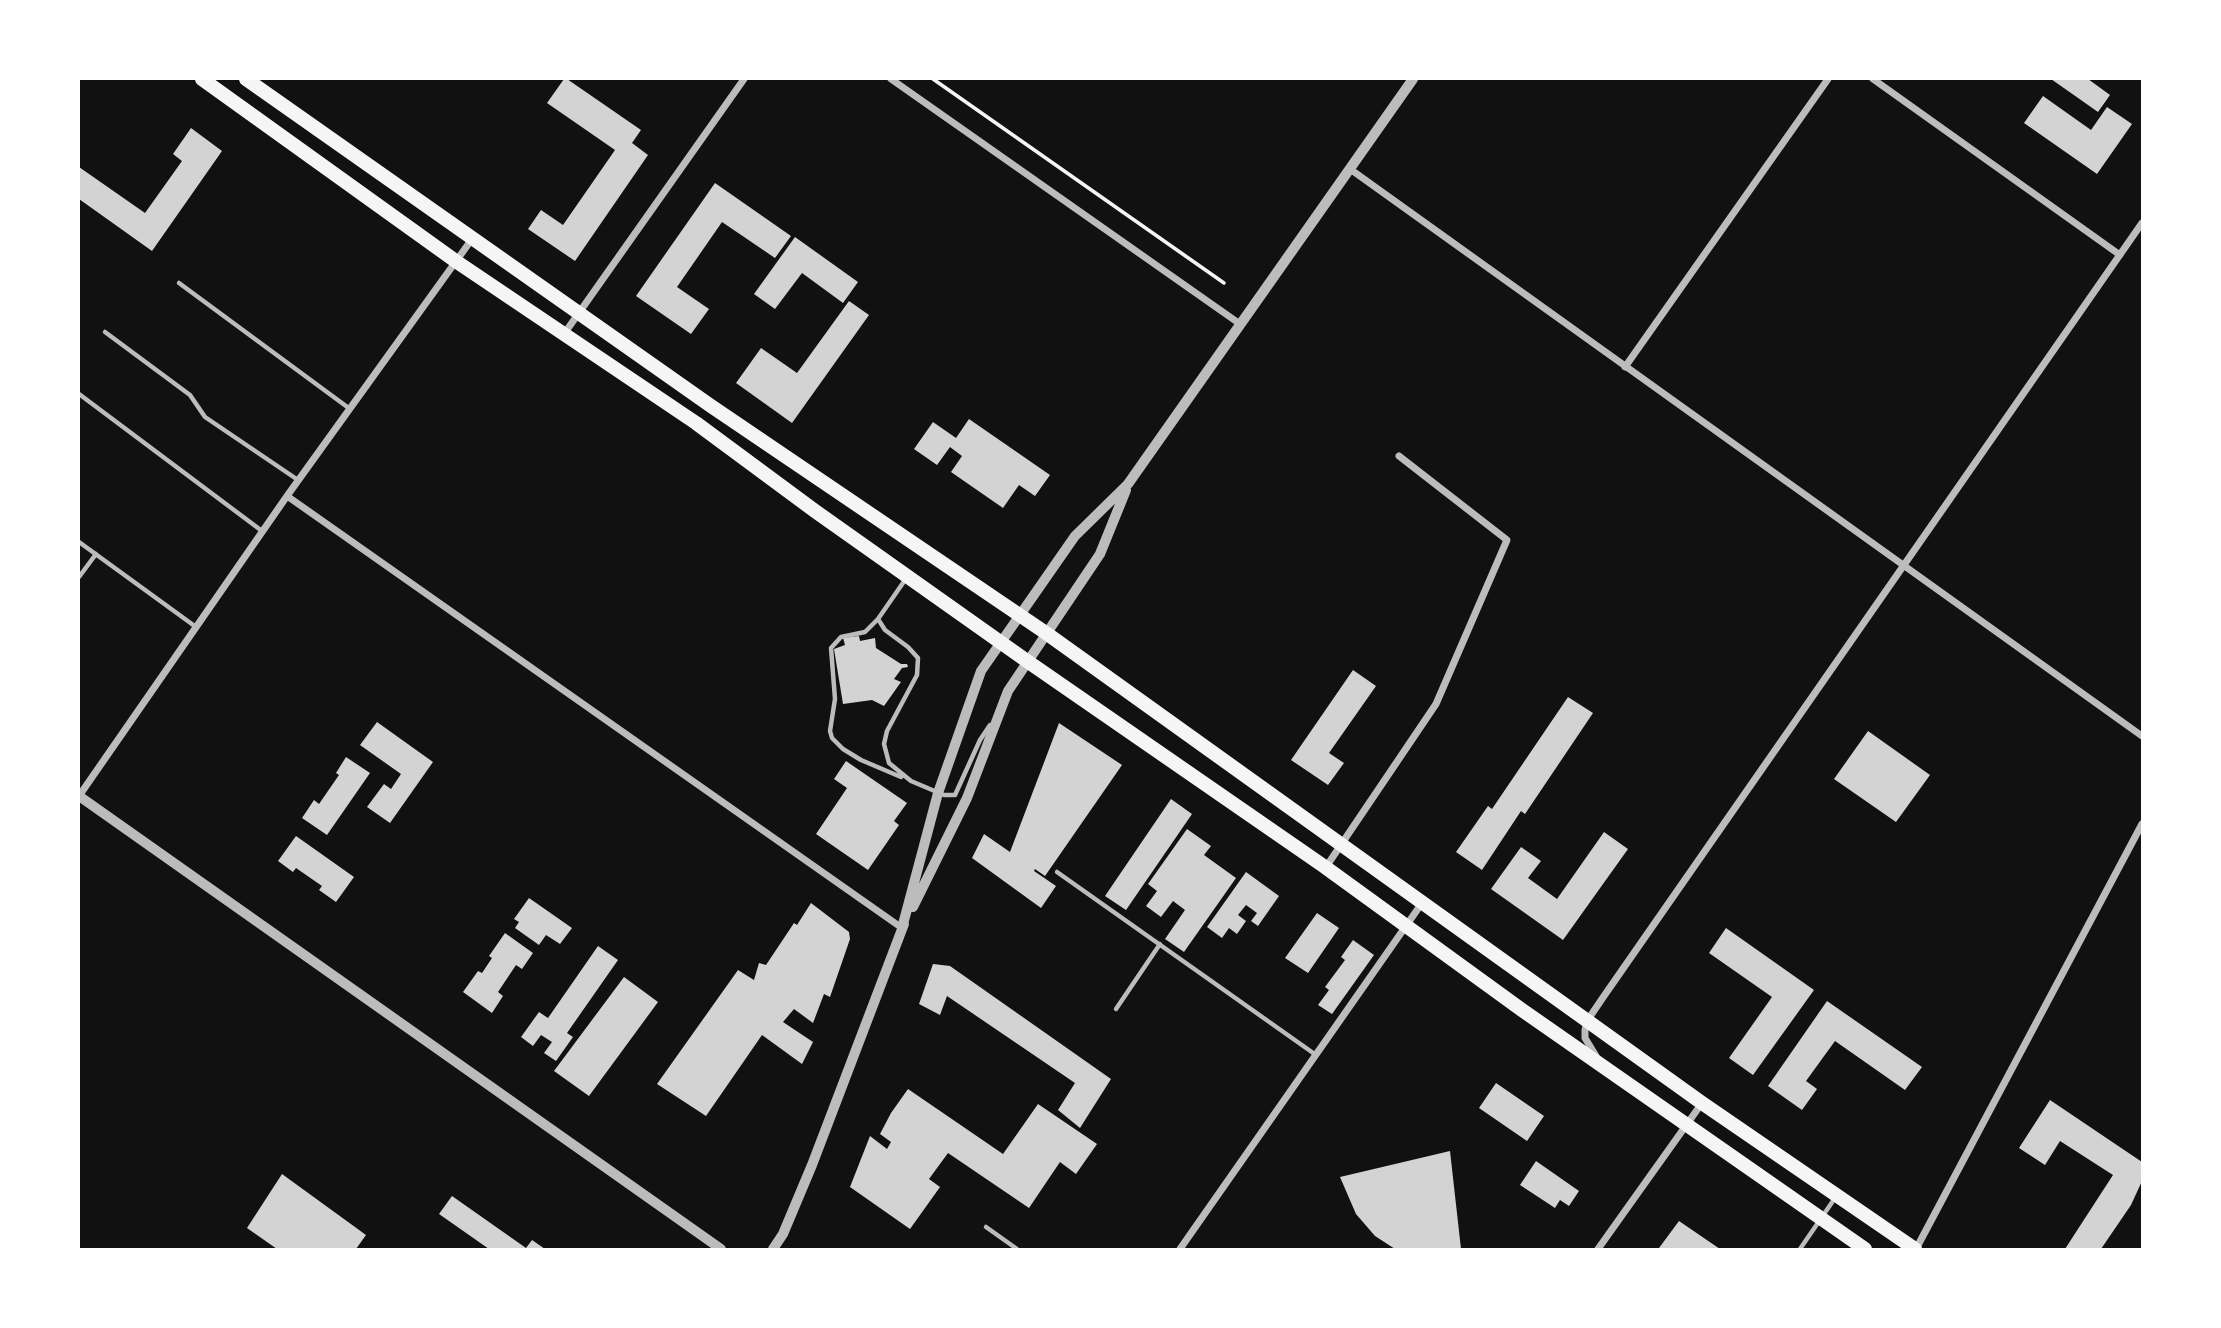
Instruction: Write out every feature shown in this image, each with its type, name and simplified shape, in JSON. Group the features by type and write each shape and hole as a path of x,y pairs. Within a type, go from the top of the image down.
{"highway":[{"path":"202,79 457,262 696,423 1027,661 1325,867 1633,1088 1865,1249"},
{"path":"246,79 711,406 1046,633 1702,1103 1915,1249"}],"street":[{"path":"564,334 744,79"},
{"path":"891,79 1240,324"},
{"path":"902,928 938,793 981,671 1075,536 1128,484 1413,79"},
{"path":"1625,367 1828,79"},
{"path":"1873,79 2120,254"},
{"path":"1350,169 2142,736"},
{"path":"1633,1088 1596,1056 1589,1046 1585,1038 1587,1021 2120,254 2141,228"},
{"path":"472,239 287,496 79,796 721,1249"},
{"path":"1325,867 1436,704 1507,540 1399,456"},
{"path":"773,1249 783,1234 812,1165 902,928 967,798 1007,691 1100,554 1128,484"},
{"path":"287,496 902,928"},
{"path":"1915,1249 2142,824"},
{"path":"1180,1249 1423,903"},
{"path":"1598,1249 1702,1103"}],"lane":[{"path":"179,283 350,409"},
{"path":"105,332 190,395 205,417 298,481"},
{"path":"79,394 263,531"},
{"path":"79,541 197,626"},
{"path":"79,578 96,554"},
{"path":"907,576 878,619 865,632 841,638 831,648 835,699 830,731 832,738 843,749 861,760 951,796 958,790 976,746 997,716"},
{"path":"878,619 885,630 919,658 917,675 887,731 884,744 889,763 911,781"},
{"path":"1056,872 1316,1055"},
{"path":"1116,1009 1160,944"},
{"path":"1800,1249 1837,1196"},
{"path":"986,1227 1017,1249"}],"path":[{"path":"933,79 1224,283"}],"building":[{"path":"564,79 641,130 632,143 648,155 575,261 528,229 541,210 563,225 615,150 547,103"},
{"path":"2051,79 2088,79 2110,95 2098,112"},
{"path":"2043,96 2091,130 2107,107 2132,124 2097,174 2024,123"},
{"path":"191,128 222,151 152,251 79,199 79,167 145,213 182,161 173,154"},
{"path":"715,183 791,236 775,258 722,222 677,287 709,309 691,334 636,296"},
{"path":"795,237 858,282 843,303 802,273 775,309 754,294"},
{"path":"849,301 869,315 792,423 736,383 761,348 797,373"},
{"path":"969,419 1050,475 1035,496 1019,485 1003,508 951,472 962,456 950,447 937,465 914,449 933,422 956,438"},
{"path":"859,636 860,641 875,638 876,648 901,664 907,664 908,667 902,668 894,679 901,682 884,706 872,700 843,704 834,649 845,645 843,638"},
{"path":"1353,670 1376,686 1329,753 1344,763 1328,785 1291,760"},
{"path":"1568,697 1593,713 1525,814 1521,811 1482,870 1456,852 1488,806 1492,809"},
{"path":"377,722 433,762 390,823 367,807 384,784 391,789 401,774 360,745"},
{"path":"1059,723 1122,765 1045,876 1035,869 1034,871 1056,886 1041,908 972,858 984,834 1010,852"},
{"path":"1868,731 1930,775 1896,822 1834,779"},
{"path":"346,757 370,773 327,835 302,818 314,800 319,804 339,775 336,773"},
{"path":"846,761 907,803 894,821 899,825 868,870 816,834 847,788 834,779"},
{"path":"1171,799 1192,814 1126,910 1105,896"},
{"path":"1187,829 1211,846 1204,855 1236,878 1184,952 1165,939 1185,910 1173,901 1161,917 1146,906 1157,891 1148,884"},
{"path":"1604,832 1628,849 1563,940 1491,889 1521,847 1541,861 1528,878 1557,899"},
{"path":"296,836 354,877 336,902 319,890 322,886 296,868 293,872 278,861"},
{"path":"1246,872 1279,896 1258,926 1251,921 1257,913 1246,905 1238,915 1246,921 1237,934 1229,928 1222,938 1207,927"},
{"path":"529,898 572,928 560,944 546,935 539,945 515,928 519,922 514,919"},
{"path":"811,903 849,932 850,939 830,997 824,994 813,1023 794,1009 783,1022 813,1042 802,1064 762,1035 706,1116 657,1084 738,970 754,980 759,963 766,965"},
{"path":"1317,913 1339,928 1308,973 1285,958"},
{"path":"1726,928 1814,990 1753,1075 1729,1058 1772,997 1709,953"},
{"path":"505,933 533,953 522,969 516,965 498,992 503,996 492,1013 463,992 478,971 482,973 492,958 489,956"},
{"path":"1353,940 1374,955 1332,1014 1318,1005 1329,990 1325,987 1345,960 1341,957"},
{"path":"598,946 618,960 567,1033 573,1037 556,1061 544,1053 552,1042 541,1035 533,1046 521,1037 539,1012 548,1018"},
{"path":"933,964 950,966 1111,1079 1080,1128 1058,1110 1075,1083 947,996 940,1015 919,1004"},
{"path":"624,977 658,1002 589,1096 554,1071"},
{"path":"1827,1001 1922,1067 1905,1090 1835,1041 1806,1081 1817,1089 1802,1110 1768,1086"},
{"path":"1496,1083 1544,1116 1527,1141 1479,1108"},
{"path":"908,1089 1003,1154 1038,1104 1097,1144 1076,1174 1060,1162 1029,1208 948,1153 929,1179 940,1187 910,1229 850,1187 870,1136 887,1149 891,1142 880,1134"},
{"path":"2050,1100 2142,1162 2142,1181 2131,1205 2101,1249 2065,1249 2113,1175 2060,1141 2045,1165 2019,1148"},
{"path":"1450,1151 1461,1249 1395,1249 1375,1236 1356,1214 1340,1177"},
{"path":"1536,1161 1579,1191 1569,1206 1560,1200 1555,1208 1520,1185"},
{"path":"282,1174 366,1235 356,1249 277,1249 247,1228"},
{"path":"452,1196 526,1248 532,1240 545,1249 489,1249 439,1214"},
{"path":"1679,1221 1720,1249 1659,1248"}]}
